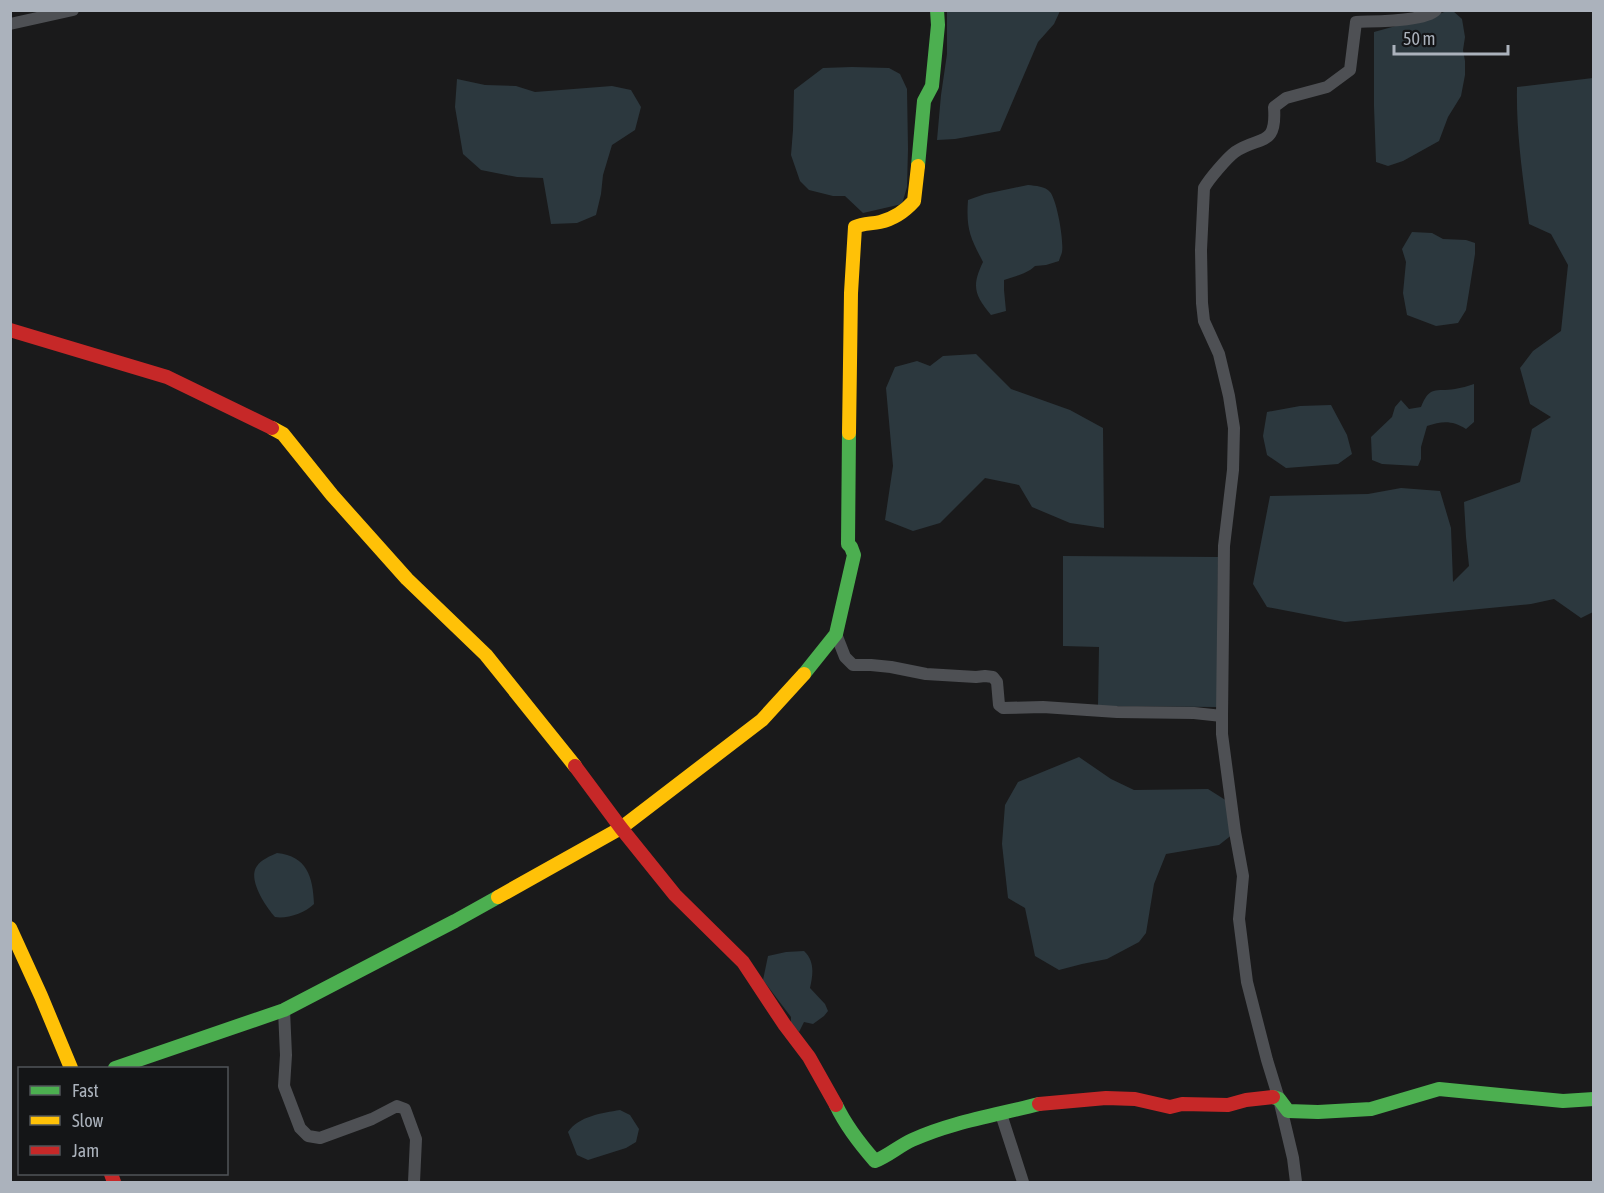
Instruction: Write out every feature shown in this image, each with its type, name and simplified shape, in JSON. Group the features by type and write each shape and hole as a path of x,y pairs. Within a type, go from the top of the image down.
{"street":[{"path":"10,24 73,10"},
{"path":"118,1067 284,1010 455,921 621,828 762,720 810,667 836,634 854,555 848,544 847,527 851,293 855,227 863,223 880,222 905,212 914,201 924,101 932,86 938,10"},
{"path":"1296,1182 1293,1158 1279,1099 1247,982 1239,919 1243,876 1222,734 1224,546 1231,488 1234,428 1219,354 1204,321 1201,250 1204,188 1235,152 1268,137 1275,125 1274,107 1286,98 1327,87 1350,70 1354,16 1418,18 1433,14 1436,10"},
{"path":"10,330 167,377 283,434 332,495 406,579 486,655 558,743 621,828 675,895 743,962 809,1057 843,1120 875,1161 911,1140 980,1118 1040,1104 1106,1098 1135,1099 1170,1107 1182,1104 1228,1105 1271,1096 1279,1099 1288,1111 1308,1112 1371,1109 1439,1089 1563,1101 1593,1099"},
{"path":"836,634 846,657 853,665 891,667 926,674 993,677 997,682 999,705 1003,708 1194,713 1222,716"},
{"path":"10,928 71,1067"},
{"path":"284,1010 286,1054 284,1086 300,1128 308,1136 320,1138 372,1119 397,1106 405,1109 416,1138 414,1182"},
{"path":"1001,1114 1023,1182"}],"shaded area":[{"path":"947,11 1060,11 1054,24 1038,42 1000,131 937,140 947,54"},
{"path":"1453,11 1462,19 1465,37 1463,50 1465,75 1461,96 1448,117 1439,141 1403,161 1388,166 1376,162 1374,32"},
{"path":"823,68 889,68 900,74 907,89 907,187 902,204 863,213 845,196 833,196 809,190 800,181 791,155 794,90"},
{"path":"1593,78 1593,612 1581,618 1554,599 1531,604 1345,622 1267,607 1253,584 1270,496 1368,494 1401,488 1440,491 1451,528 1453,582 1469,566 1464,502 1520,482 1532,429 1551,417 1530,404 1520,368 1533,351 1561,331 1568,265 1551,234 1529,224 1522,173 1517,87"},
{"path":"457,79 485,85 516,86 535,92 612,86 631,90 641,107 635,130 612,145 603,175 596,215 577,223 551,224 543,178 517,177 481,170 463,154 455,107"},
{"path":"1028,185 1046,189 1053,196 1061,230 1062,253 1059,261 1035,266 1025,273 1004,280 1006,311 991,315 981,302 976,290 977,278 983,262 970,232 968,200"},
{"path":"1412,232 1432,233 1443,239 1466,240 1475,243 1466,310 1458,323 1436,326 1407,315 1403,293 1406,262 1402,249"},
{"path":"976,354 1011,389 1070,410 1103,428 1104,528 1070,523 1032,507 1019,485 985,478 940,523 913,531 885,520 893,466 886,388 895,367 917,361 930,366 943,356"},
{"path":"1474,384 1474,422 1466,429 1447,422 1427,426 1418,466 1382,464 1372,460 1371,437 1392,417 1395,407 1401,400 1409,409 1421,407 1430,392"},
{"path":"1331,405 1347,435 1352,454 1338,464 1286,468 1267,455 1263,436 1267,412 1300,406"},
{"path":"1063,556 1218,557 1217,707 1098,706 1099,647 1063,646"},
{"path":"1079,757 1111,779 1134,790 1208,789 1227,801 1233,834 1219,845 1166,854 1154,884 1146,933 1139,942 1107,959 1059,970 1035,956 1025,908 1008,898 1002,844 1005,805 1018,782"},
{"path":"277,853 295,858 302,863 310,877 314,904 301,913 275,917 259,893 254,878 257,866 266,858"},
{"path":"804,951 812,964 810,988 825,1004 828,1011 813,1024 804,1022 799,1032 791,1023 791,1017 763,980 768,956"},
{"path":"620,1110 630,1115 639,1129 636,1142 626,1148 588,1160 577,1155 568,1132 578,1122 591,1116"}],"traffic: fast":[{"path":"918,166 924,101 932,86 938,25 937,10"},
{"path":"804,674 836,634 854,555 848,544 849,433"},
{"path":"118,1067 284,1010 498,897"},
{"path":"1273,1097 1279,1099 1288,1111 1318,1112 1371,1109 1439,1089 1563,1101 1594,1099"},
{"path":"836,1105 844,1120 875,1161 912,1140 942,1128 1039,1104"}],"traffic: slow":[{"path":"849,433 851,293 855,227 890,219 910,205 914,201 918,166"},
{"path":"272,428 283,434 332,495 407,579 486,655 575,766"},
{"path":"498,897 621,828 762,720 804,674"},
{"path":"10,928 71,1067"}],"traffic: jam":[{"path":"10,330 167,377 272,428"},
{"path":"575,766 675,895 743,962 809,1057 836,1105"},
{"path":"1039,1104 1106,1098 1135,1099 1170,1107 1182,1104 1228,1105 1273,1097"},
{"path":"111,1175 114,1182"}]}
